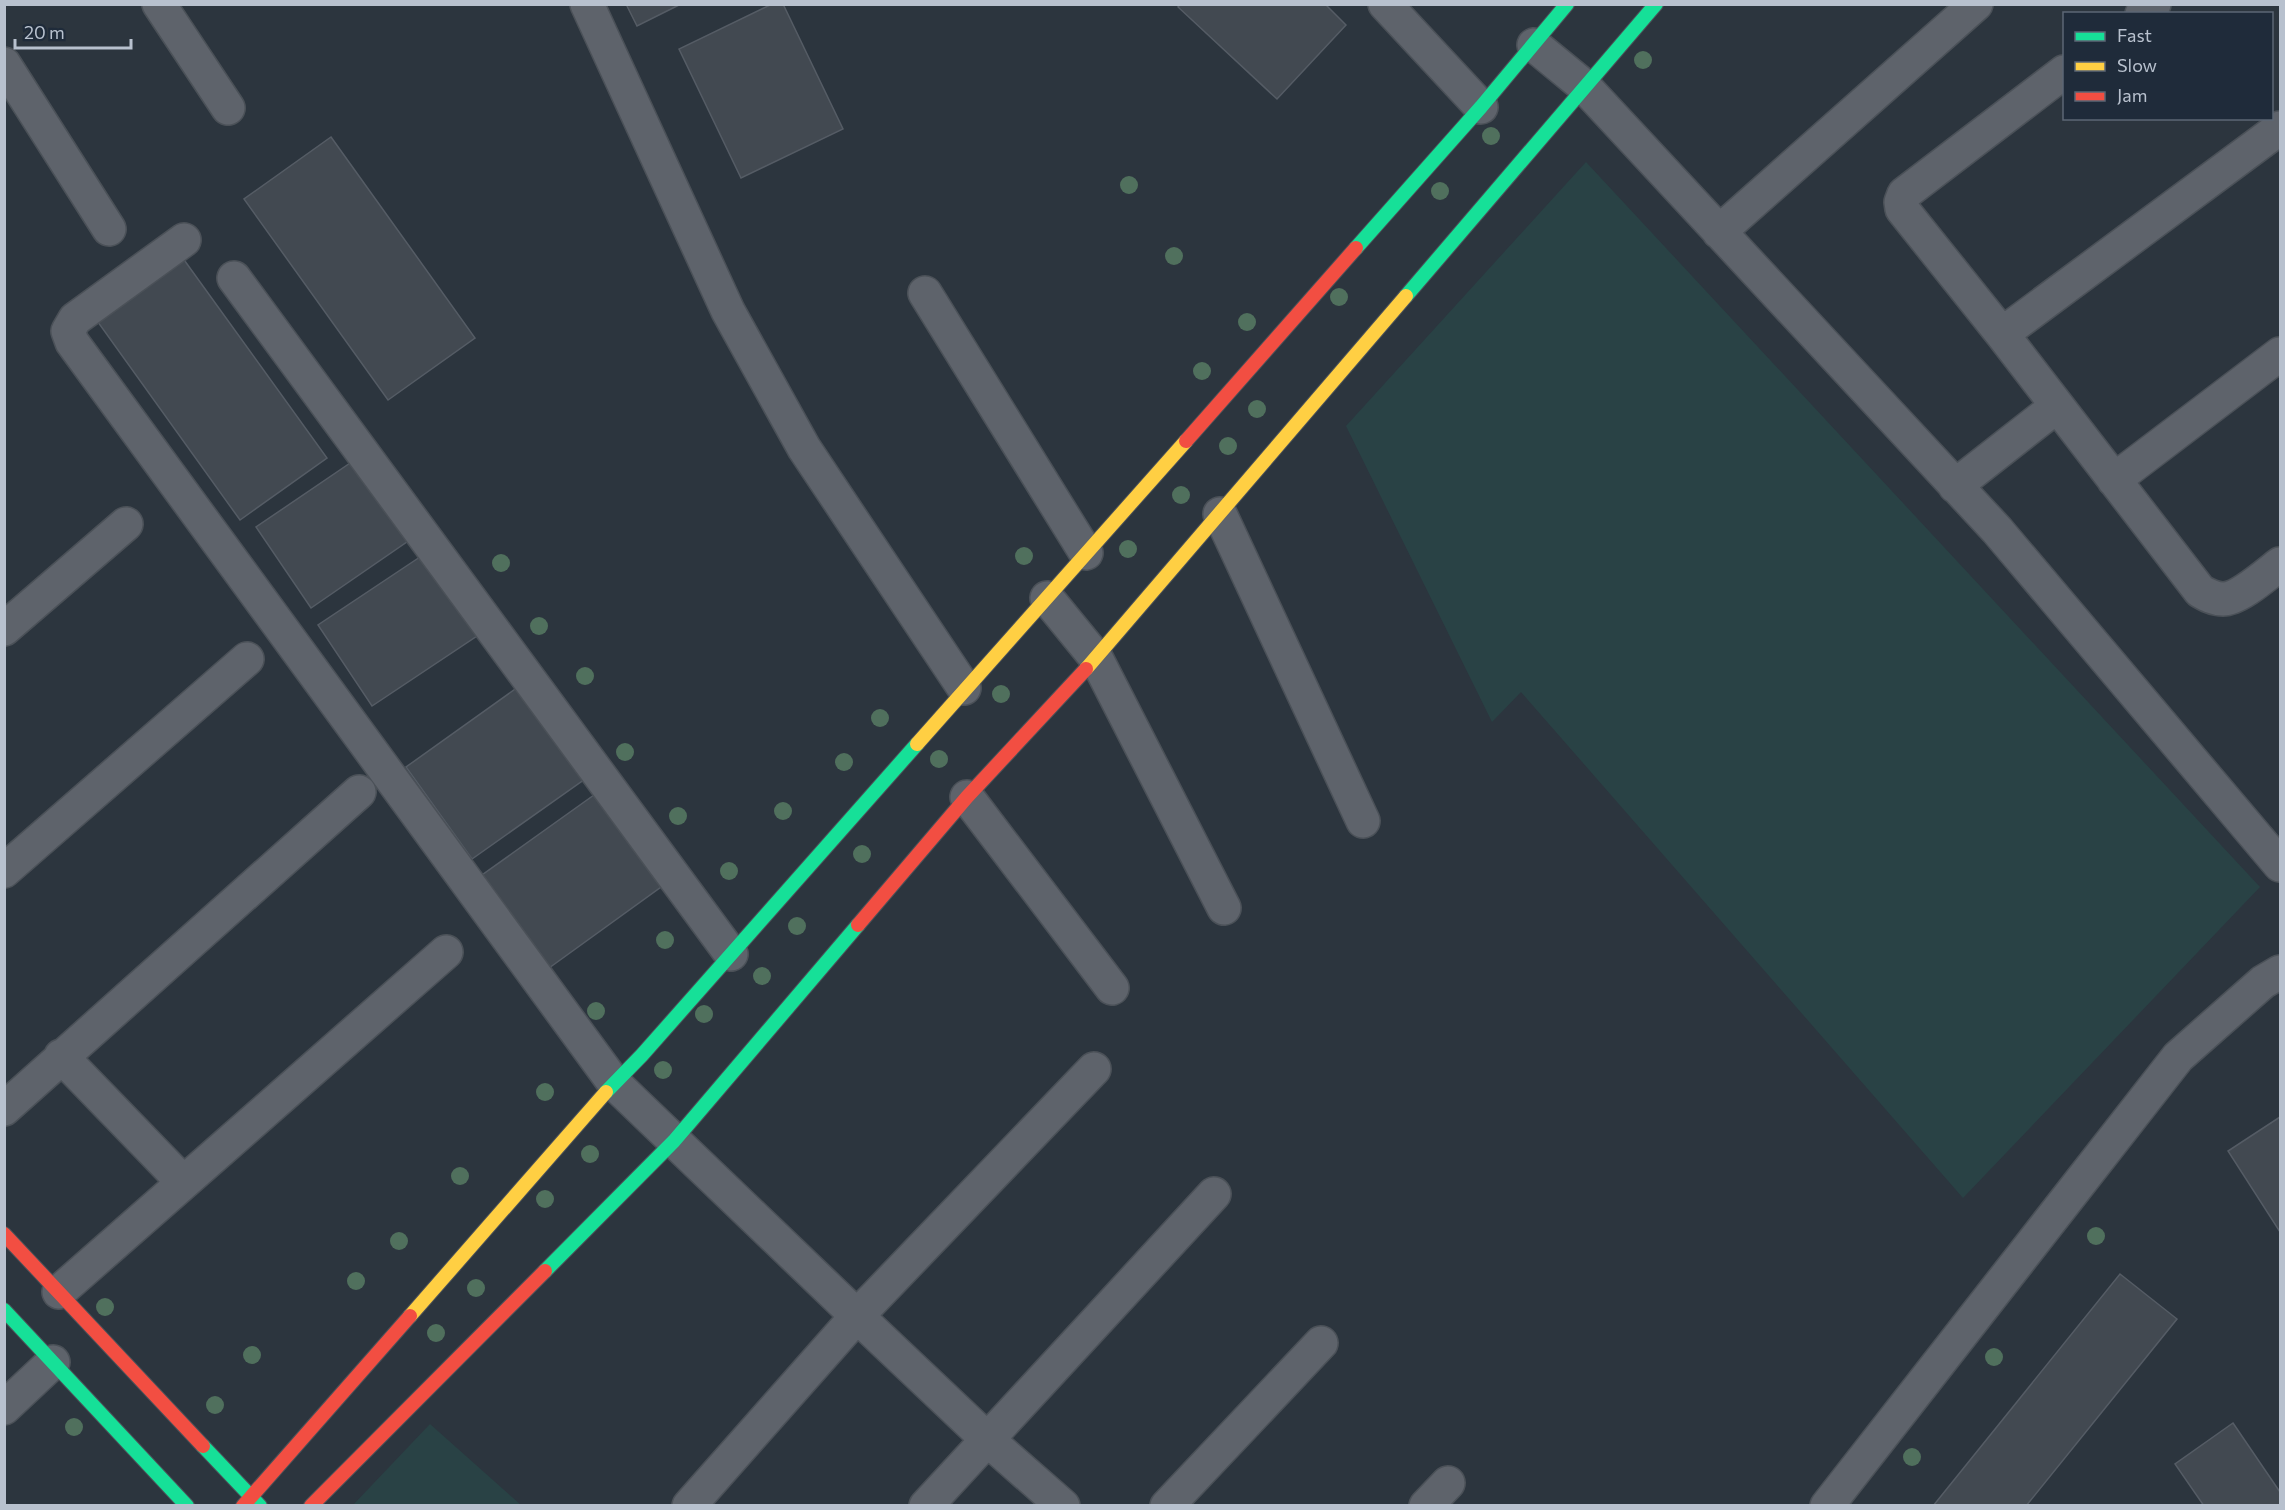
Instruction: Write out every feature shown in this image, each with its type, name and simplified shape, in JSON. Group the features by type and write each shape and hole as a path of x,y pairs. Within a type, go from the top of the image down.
{"street":[{"path":"159,4 228,108"},
{"path":"587,4 729,311 746,343 804,448 964,688"},
{"path":"1385,4 1480,107"},
{"path":"4,1234 251,1502 614,1083 642,1055 964,688 1047,598 1568,4"},
{"path":"310,1506 674,1141 967,797 1096,658 1221,514 1656,4"},
{"path":"1719,232 1976,4"},
{"path":"1534,45 1584,86 1956,486 2012,548 2280,865"},
{"path":"4,64 109,229"},
{"path":"2063,73 1904,194 1900,202 1905,215 2001,334 2200,591 2212,597 2224,599 2237,594 2280,564"},
{"path":"2001,334 2280,128"},
{"path":"184,240 75,318 68,331 72,342 614,1083 988,1440 1063,1506"},
{"path":"234,278 731,954"},
{"path":"925,293 1086,553"},
{"path":"2114,480 2280,354"},
{"path":"1956,486 2057,406"},
{"path":"1221,514 1363,821"},
{"path":"4,629 126,524"},
{"path":"1047,598 1096,658 1224,908"},
{"path":"4,871 247,659"},
{"path":"4,1109 359,792"},
{"path":"967,797 1112,988"},
{"path":"59,1292 446,952"},
{"path":"1827,1506 2178,1057 2263,982 2280,972"},
{"path":"61,1056 183,1182"},
{"path":"689,1506 857,1316 1094,1069"},
{"path":"926,1506 1214,1194"},
{"path":"4,1310 187,1506"},
{"path":"1167,1506 1321,1343"},
{"path":"4,1408 53,1362"}],"green space":[{"path":"1586,162 2260,887 1963,1198 1521,692 1492,722 1346,426"},
{"path":"430,1424 521,1505 353,1505"}],"building":[{"path":"626,4 681,4 637,26"},
{"path":"772,4 783,4 843,129 741,178 679,49"},
{"path":"1180,4 1325,4 1346,25 1277,99 1178,7"},
{"path":"331,137 475,338 388,400 244,199"},
{"path":"182,257 327,458 240,520 95,318"},
{"path":"359,457 414,537 311,608 256,527"},
{"path":"429,551 483,632 372,706 318,625"},
{"path":"518,687 585,779 472,859 406,767"},
{"path":"594,795 661,887 549,968 482,875"},
{"path":"2280,1117 2280,1232 2228,1151"},
{"path":"2120,1274 2177,1319 2026,1506 1933,1506"},
{"path":"2233,1423 2280,1492 2280,1506 2204,1506 2175,1464"}],"traffic: fast":[{"path":"1356,248 1481,107 1567,4"},
{"path":"1406,296 1656,4"},
{"path":"606,1092 642,1055 917,744"},
{"path":"545,1271 674,1141 858,925"},
{"path":"4,1310 187,1506"},
{"path":"203,1446 260,1506"}],"traffic: slow":[{"path":"1086,669 1406,296"},
{"path":"917,744 1186,441"},
{"path":"410,1316 606,1092"}],"traffic: jam":[{"path":"1186,441 1356,248"},
{"path":"858,925 967,797 1086,669"},
{"path":"4,1234 203,1446"},
{"path":"311,1506 545,1271"},
{"path":"243,1506 410,1316"}]}
